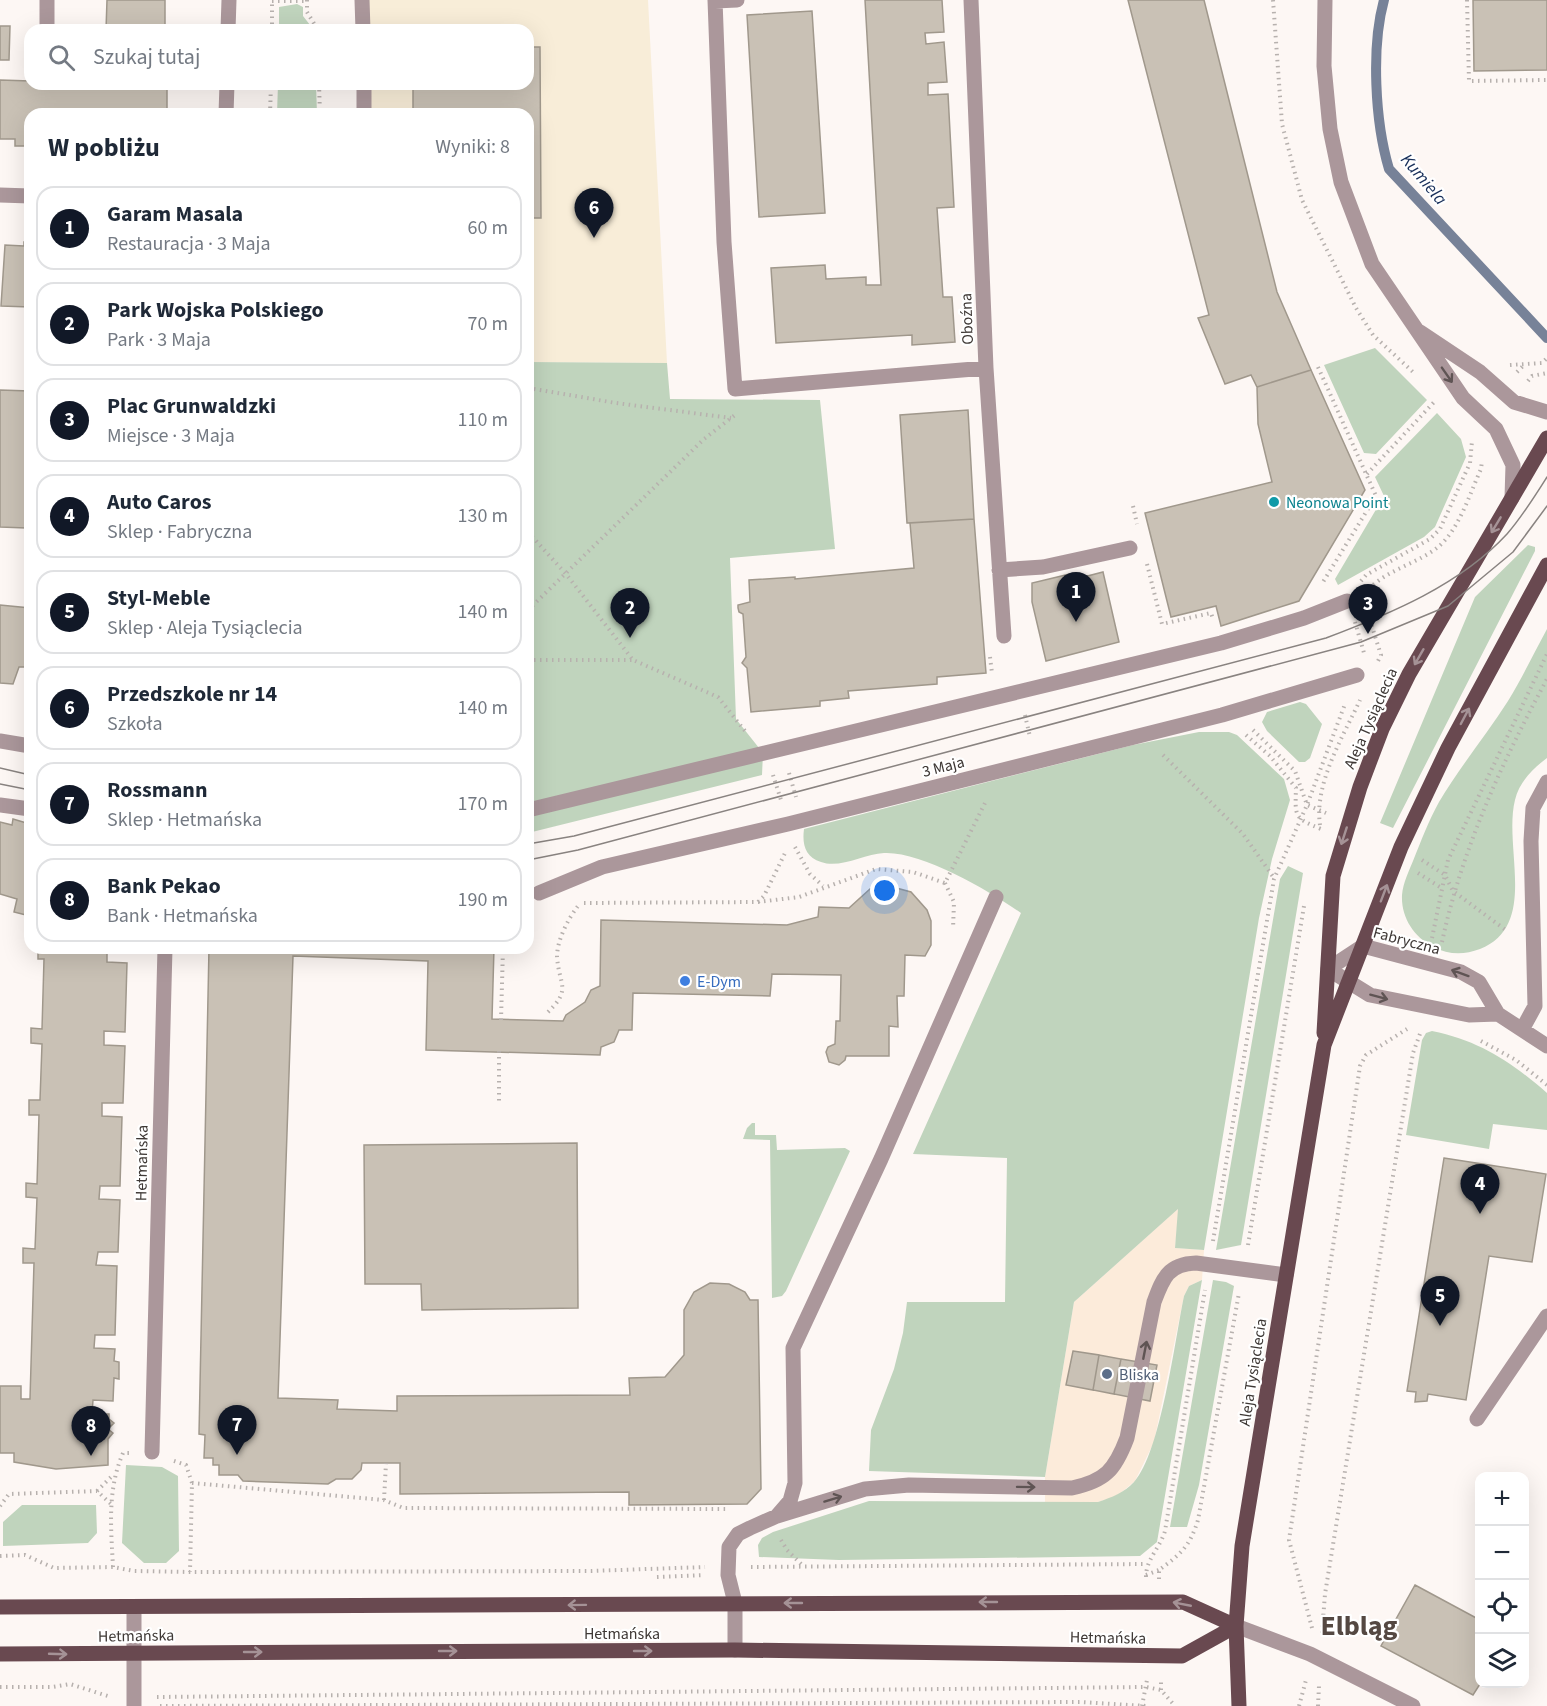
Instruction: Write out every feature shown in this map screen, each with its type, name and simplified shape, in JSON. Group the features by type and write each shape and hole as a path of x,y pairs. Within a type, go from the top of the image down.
{"main road":[{"name":"Aleja Tysiąclecia","path":"1239,1706 1236,1626 1242,1546 1324,1045 1333,876 1348,823 1382,729 1409,674 1547,438"},
{"name":"Aleja Tysiąclecia","path":"1324,1045 1401,847 1448,748 1547,565"},
{"name":"Hetmańska","path":"0,1607 1183,1602 1236,1626"},
{"name":"Hetmańska","path":"0,1654 735,1650 1182,1656 1236,1626"}],"street":[{"path":"47,0 47,24"},
{"path":"228,24 229,0"},
{"path":"362,0 363,24"},
{"path":"737,0 715,0 724,243 735,389 986,369"},
{"name":"Oboźna","path":"971,0 986,369 1004,636"},
{"path":"1325,0 1326,87 1330,129 1341,182 1372,264 1463,398 1496,429 1513,465 1512,498"},
{"path":"226,108 227,90"},
{"path":"364,90 364,108"},
{"path":"0,195 24,196"},
{"path":"1413,327 1480,372 1514,402 1534,410 1547,412"},
{"path":"999,570 1043,567 1130,548"},
{"path":"534,809 1221,643 1304,618 1347,601"},
{"name":"3 Maja","path":"539,893 602,867 790,831 1000,771 1233,711 1357,675"},
{"path":"0,741 24,745"},
{"path":"1523,1028 1535,1006 1531,841 1533,808 1547,782"},
{"path":"0,805 24,808"},
{"path":"775,1517 790,1501 795,1483 793,1348 881,1159 996,897"},
{"name":"Fabryczna","path":"1328,969 1363,946 1461,972 1479,982 1498,1014"},
{"name":"Hetmańska","path":"152,1452 165,954"},
{"path":"1328,969 1370,995 1469,1015 1498,1014 1523,1028 1547,1046"},
{"path":"735,1650 735,1603 728,1566 729,1547 738,1534 775,1517 866,1489 909,1485 1072,1488 1092,1484 1105,1477 1120,1457 1127,1438 1154,1302 1161,1285 1172,1269 1181,1264 1209,1265 1286,1275"},
{"path":"1477,1419 1547,1316"},
{"path":"134,1607 134,1702"},
{"name":"Hetmańska","path":"1236,1626 1315,1657 1413,1706"}],"path":[{"path":"272,24 272,1 307,0 307,12 316,23"},
{"path":"1467,0 1469,81 1547,80"},
{"path":"270,108 271,90"},
{"path":"319,90 320,108"},
{"path":"1501,391 1524,365 1542,363 1547,358"},
{"path":"0,1556 24,1555 54,1568 113,1567 134,1571 189,1572 591,1571 728,1566 1146,1564 1161,1546 1165,1531 1274,879 1307,805 1365,657 1347,601 1322,584 1376,496 1318,367"},
{"path":"534,389 616,403 731,418"},
{"path":"1367,474 1437,398"},
{"path":"534,604 704,438 740,412"},
{"path":"1347,601 1366,574 1430,539 1440,529 1470,463 1471,445 1484,418"},
{"path":"1133,506 1138,527"},
{"path":"1366,598 1370,588 1378,580 1437,548 1448,536 1458,517"},
{"path":"534,539 566,574 633,660"},
{"path":"1146,560 1162,624 1211,613 1221,643"},
{"path":"1366,606 1381,655 1377,663"},
{"path":"1427,964 1448,860 1547,654"},
{"path":"534,660 633,660 718,697 763,753 800,860 823,886"},
{"path":"1448,915 1475,828 1547,678"},
{"path":"1318,839 1321,829 1318,809 1321,792 1365,689"},
{"path":"1019,691 1037,761"},
{"path":"1233,711 1295,771 1300,779 1307,805"},
{"path":"1133,737 1166,757 1235,826 1274,879"},
{"path":"548,1012 560,1000 564,990 557,955 561,938 579,903 758,902 799,897 823,886 876,869 913,872 945,884 1000,771"},
{"path":"1307,805 1348,823"},
{"path":"1401,847 1445,875 1454,891 1533,950"},
{"path":"758,902 764,896 787,848"},
{"path":"1160,1602 1160,1570 1177,1557 1192,1540 1198,1520 1244,1268 1304,903"},
{"path":"501,1020 503,954"},
{"path":"1318,1706 1313,1631 1289,1540 1360,1066 1366,1055 1414,1026 1419,1006"},
{"path":"1476,1038 1516,1060 1547,1085"},
{"path":"499,1051 499,1101"},
{"path":"1299,1706 1315,1657 1413,1053"},
{"path":"384,1500 386,1464"},
{"path":"0,1506 9,1494 97,1491 114,1474"},
{"path":"192,1483 384,1500 403,1508 737,1509"},
{"path":"97,1491 111,1504 113,1567"},
{"path":"189,1572 191,1499"},
{"path":"775,1517 787,1550 804,1567"},
{"path":"1161,1690 1162,1656"},
{"path":"0,1687 52,1687 70,1684 103,1696 134,1702 163,1697 1146,1687 1161,1690 1175,1706"},
{"path":"163,1697 164,1705 808,1705 1080,1702 1143,1705 1146,1687"}],"shaded area":[{"path":"362,0 648,0 667,363 534,362 534,108 364,108 364,90 534,90 534,24 363,24"},
{"path":"1179,1208 1175,1248 1204,1250 1202,1280 1189,1286 1184,1296 1154,1442 1135,1481 1117,1496 1098,1502 1045,1502 1045,1477 1074,1302"}],"green space":[{"path":"297,4 303,7 303,16 309,24 279,24 279,7"},
{"path":"278,90 316,90 317,108 277,108"},
{"path":"1375,348 1427,400 1376,454 1364,453 1324,365"},
{"path":"534,362 667,363 670,399 820,400 835,549 730,558 736,719 763,753 762,775 534,832"},
{"path":"1437,413 1461,439 1466,457 1435,527 1424,537 1338,585 1335,579 1384,496 1375,477"},
{"path":"1528,545 1535,547 1535,551 1393,828 1380,823 1475,597"},
{"path":"1547,629 1547,758 1527,777 1515,800 1512,819 1515,884 1514,904 1509,922 1498,938 1480,949 1468,952 1445,952 1426,943 1414,932 1406,918 1402,903 1405,882 1439,802 1508,701"},
{"path":"1300,702 1306,704 1322,724 1310,758 1305,762 1299,762 1267,731 1262,722 1267,712"},
{"path":"1199,732 1229,732 1237,735 1284,779 1290,800 1272,859 1259,918 1204,1250 1175,1248 1178,1209 1074,1302 1045,1477 869,1471 871,1430 894,1369 903,1333 907,1302 1005,1302 1007,1158 913,1154 1021,913 974,884 917,858 884,853 836,864 821,862 808,853 804,840 804,829 1133,745"},
{"path":"1288,866 1303,873 1241,1245 1216,1250 1280,879"},
{"path":"1432,1031 1465,1040 1494,1054 1547,1093 1547,1130 1493,1124 1489,1149 1406,1135 1422,1040 1426,1033"},
{"path":"755,1123 755,1135 776,1135 777,1150 845,1148 850,1151 786,1291 782,1296 772,1298 770,1140 743,1139 747,1128"},
{"path":"1202,1280 1157,1542 1140,1556 839,1560 759,1557 758,1545 762,1538 773,1532 869,1501 1098,1502 1122,1492 1134,1482 1144,1467 1152,1446 1166,1394 1184,1296 1189,1286"},
{"path":"1213,1280 1234,1286 1199,1485 1187,1527 1170,1527"},
{"path":"126,1465 162,1467 178,1476 179,1551 166,1563 144,1563 122,1543"},
{"path":"22,1505 96,1505 97,1533 88,1543 3,1546 3,1522"}],"building":[{"path":"107,0 165,0 165,24 106,24"},
{"path":"865,0 942,0 944,32 925,33 926,44 944,42 947,82 928,83 928,95 948,94 954,207 937,208 943,297 952,297 955,342 912,345 912,335 776,343 771,268 825,265 826,279 866,277 866,285 881,285"},
{"path":"1128,0 1204,0 1277,292 1311,370 1257,387 1251,375 1225,384 1198,318 1209,315"},
{"path":"1473,0 1547,0 1547,70 1474,71"},
{"path":"812,11 825,213 759,217 747,15"},
{"path":"0,26 10,26 9,60 0,60"},
{"path":"534,47 540,47 541,218 534,218 534,108 413,108 413,90 534,90"},
{"path":"0,80 24,81 24,90 167,90 167,108 24,108 24,146 15,146 15,139 0,139"},
{"path":"5,245 24,246 24,307 1,306"},
{"name":"Neonowa Point","path":"1311,370 1365,490 1299,601 1221,626 1216,606 1171,617 1145,513 1272,482 1258,424 1257,387"},
{"path":"0,390 24,391 24,528 0,527"},
{"path":"968,410 974,519 907,523 900,415"},
{"path":"974,519 986,673 937,677 937,684 848,691 849,698 820,701 820,706 751,712 747,668 742,663 746,657 743,614 738,608 738,605 750,602 749,580 795,577 795,579 914,568 910,523"},
{"path":"1103,572 1119,642 1046,661 1032,602 1032,583 1070,574 1072,580"},
{"path":"0,605 24,607 24,667 19,667 13,684 0,683"},
{"path":"13,819 24,822 24,914 14,912 17,899 0,894 0,822 12,825"},
{"path":"889,886 911,892 927,910 931,921 931,945 925,956 905,955 904,996 897,996 898,1027 889,1026 889,1056 846,1056 839,1065 829,1062 826,1052 828,1047 835,1044 836,1021 840,1021 841,975 772,974 770,996 633,993 632,1030 619,1030 614,1042 601,1047 600,1055 426,1050 428,961 293,956 278,1398 338,1400 337,1409 397,1411 397,1396 630,1395 629,1378 665,1377 684,1355 684,1310 694,1292 710,1283 729,1284 745,1292 750,1300 758,1300 761,1489 747,1504 629,1505 629,1492 400,1494 400,1463 362,1463 361,1470 352,1479 336,1479 328,1484 243,1481 238,1475 219,1475 219,1465 213,1465 213,1458 204,1458 205,1435 199,1434 209,954 494,954 492,1019 563,1021 566,1015 585,1002 591,990 600,986 601,920 787,925 818,917 819,907 849,908 870,889"},
{"path":"38,954 107,954 107,962 127,963 125,1032 104,1031 104,1045 125,1046 123,1103 102,1103 102,1116 122,1117 120,1186 100,1186 99,1199 120,1200 118,1252 98,1252 96,1265 117,1266 115,1335 95,1335 94,1348 115,1349 114,1361 119,1362 119,1379 114,1378 113,1401 93,1400 92,1414 109,1414 109,1419 114,1423 108,1429 113,1433 108,1439 108,1465 56,1469 14,1462 14,1453 0,1453 0,1386 21,1386 21,1399 30,1399 34,1263 23,1263 23,1248 35,1249 37,1198 26,1197 26,1183 37,1184 39,1115 29,1115 29,1100 40,1100 42,1044 31,1043 31,1028 42,1029 44,959 38,959"},
{"path":"577,1143 578,1308 422,1310 421,1284 365,1284 364,1145"},
{"path":"1444,1158 1546,1174 1532,1262 1489,1256 1466,1400 1428,1394 1427,1401 1415,1402 1416,1392 1407,1391"},
{"path":"1073,1351 1099,1355 1093,1390 1066,1385"},
{"name":"Bliska","path":"1099,1355 1121,1359 1114,1394 1093,1390"},
{"path":"1121,1359 1157,1365 1150,1401 1114,1394"},
{"path":"1415,1585 1475,1617 1475,1688 1477,1688 1473,1695 1381,1646"}],"waterway":[{"name":"Kumiela","path":"1384,0 1377,40 1376,84 1380,129 1389,169 1547,338"}],"tram line":[{"path":"534,843 574,836 1326,638 1399,608 1446,583 1468,568 1507,534 1547,477"},
{"path":"534,859 578,850 1361,642 1448,606 1513,552 1547,506"},
{"path":"0,768 24,774"},
{"path":"0,784 24,789"}],"place":[{"name":"Przedszkole nr 14","path":"594,238"},
{"name":"Neonowa Point","path":"1274,502"},
{"name":"Garam Masala","path":"1076,622"},
{"name":"Plac Grunwaldzki","path":"1368,634"},
{"name":"Park Wojska Polskiego","path":"630,638"},
{"name":"E-Dym","path":"685,981"},
{"name":"Auto Caros","path":"1480,1214"},
{"name":"Styl-Meble","path":"1440,1326"},
{"name":"Bliska","path":"1107,1374"},
{"name":"Rossmann","path":"237,1455"},
{"name":"Bank Pekao","path":"91,1456"}],"district":[{"name":"Elbląg","path":"1359,1625"}]}
